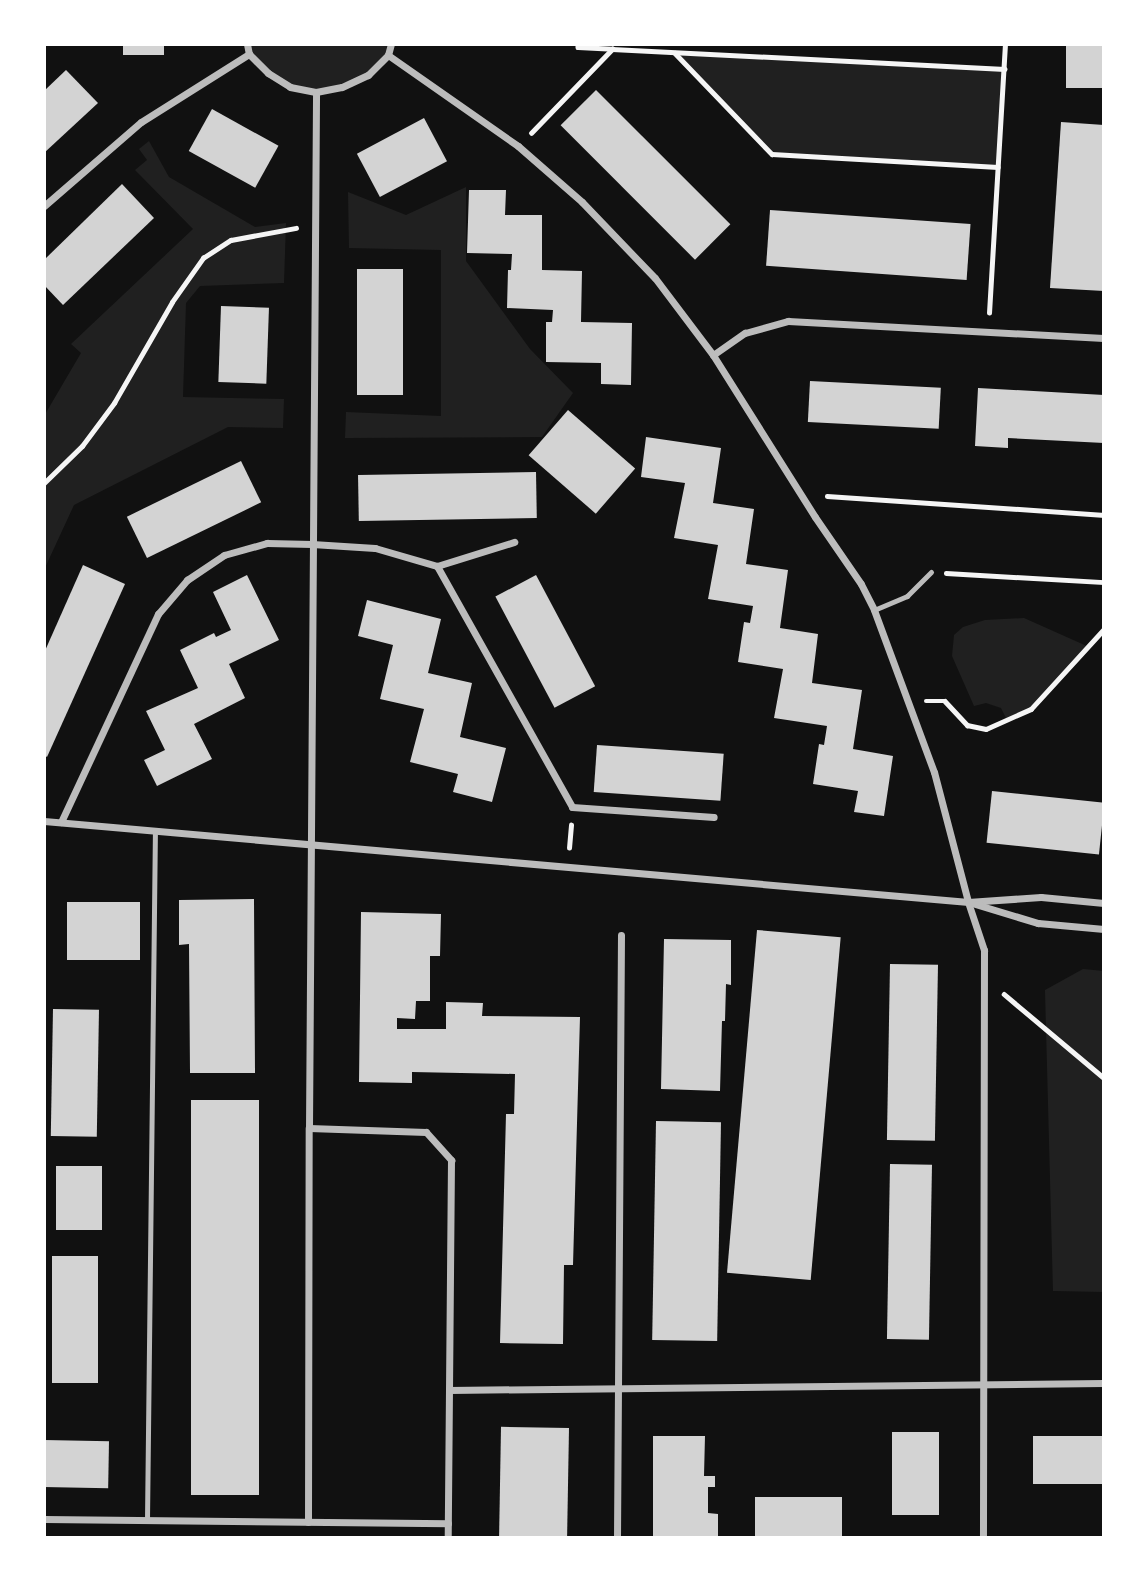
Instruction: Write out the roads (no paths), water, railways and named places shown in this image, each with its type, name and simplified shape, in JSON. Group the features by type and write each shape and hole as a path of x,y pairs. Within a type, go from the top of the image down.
{"street":[{"path":"247,44 249,54 268,73 290,87 316,92 342,87 368,75 388,55 391,44"},
{"path":"44,206 141,122 249,54"},
{"path":"388,55 518,146 582,202 655,278 713,355 861,584 874,610 912,706 934,772 968,902 984,950 983,1538"},
{"path":"308,1522 316,92"},
{"path":"713,355 745,332 788,321 1104,338"},
{"path":"61,822 158,614 187,580 224,555 267,543 312,544 375,548 437,566 514,542"},
{"path":"437,566 572,807 714,817"},
{"path":"44,821 968,902 1041,897 1104,903"},
{"path":"968,902 1038,923 1104,929"},
{"path":"617,1538 621,934"},
{"path":"309,1128 426,1132 451,1160 448,1538"},
{"path":"449,1390 1104,1383"},
{"path":"44,1518 448,1523"}],"lane":[{"path":"874,610 907,596 931,572"},
{"path":"147,1520 155,830"}]}
